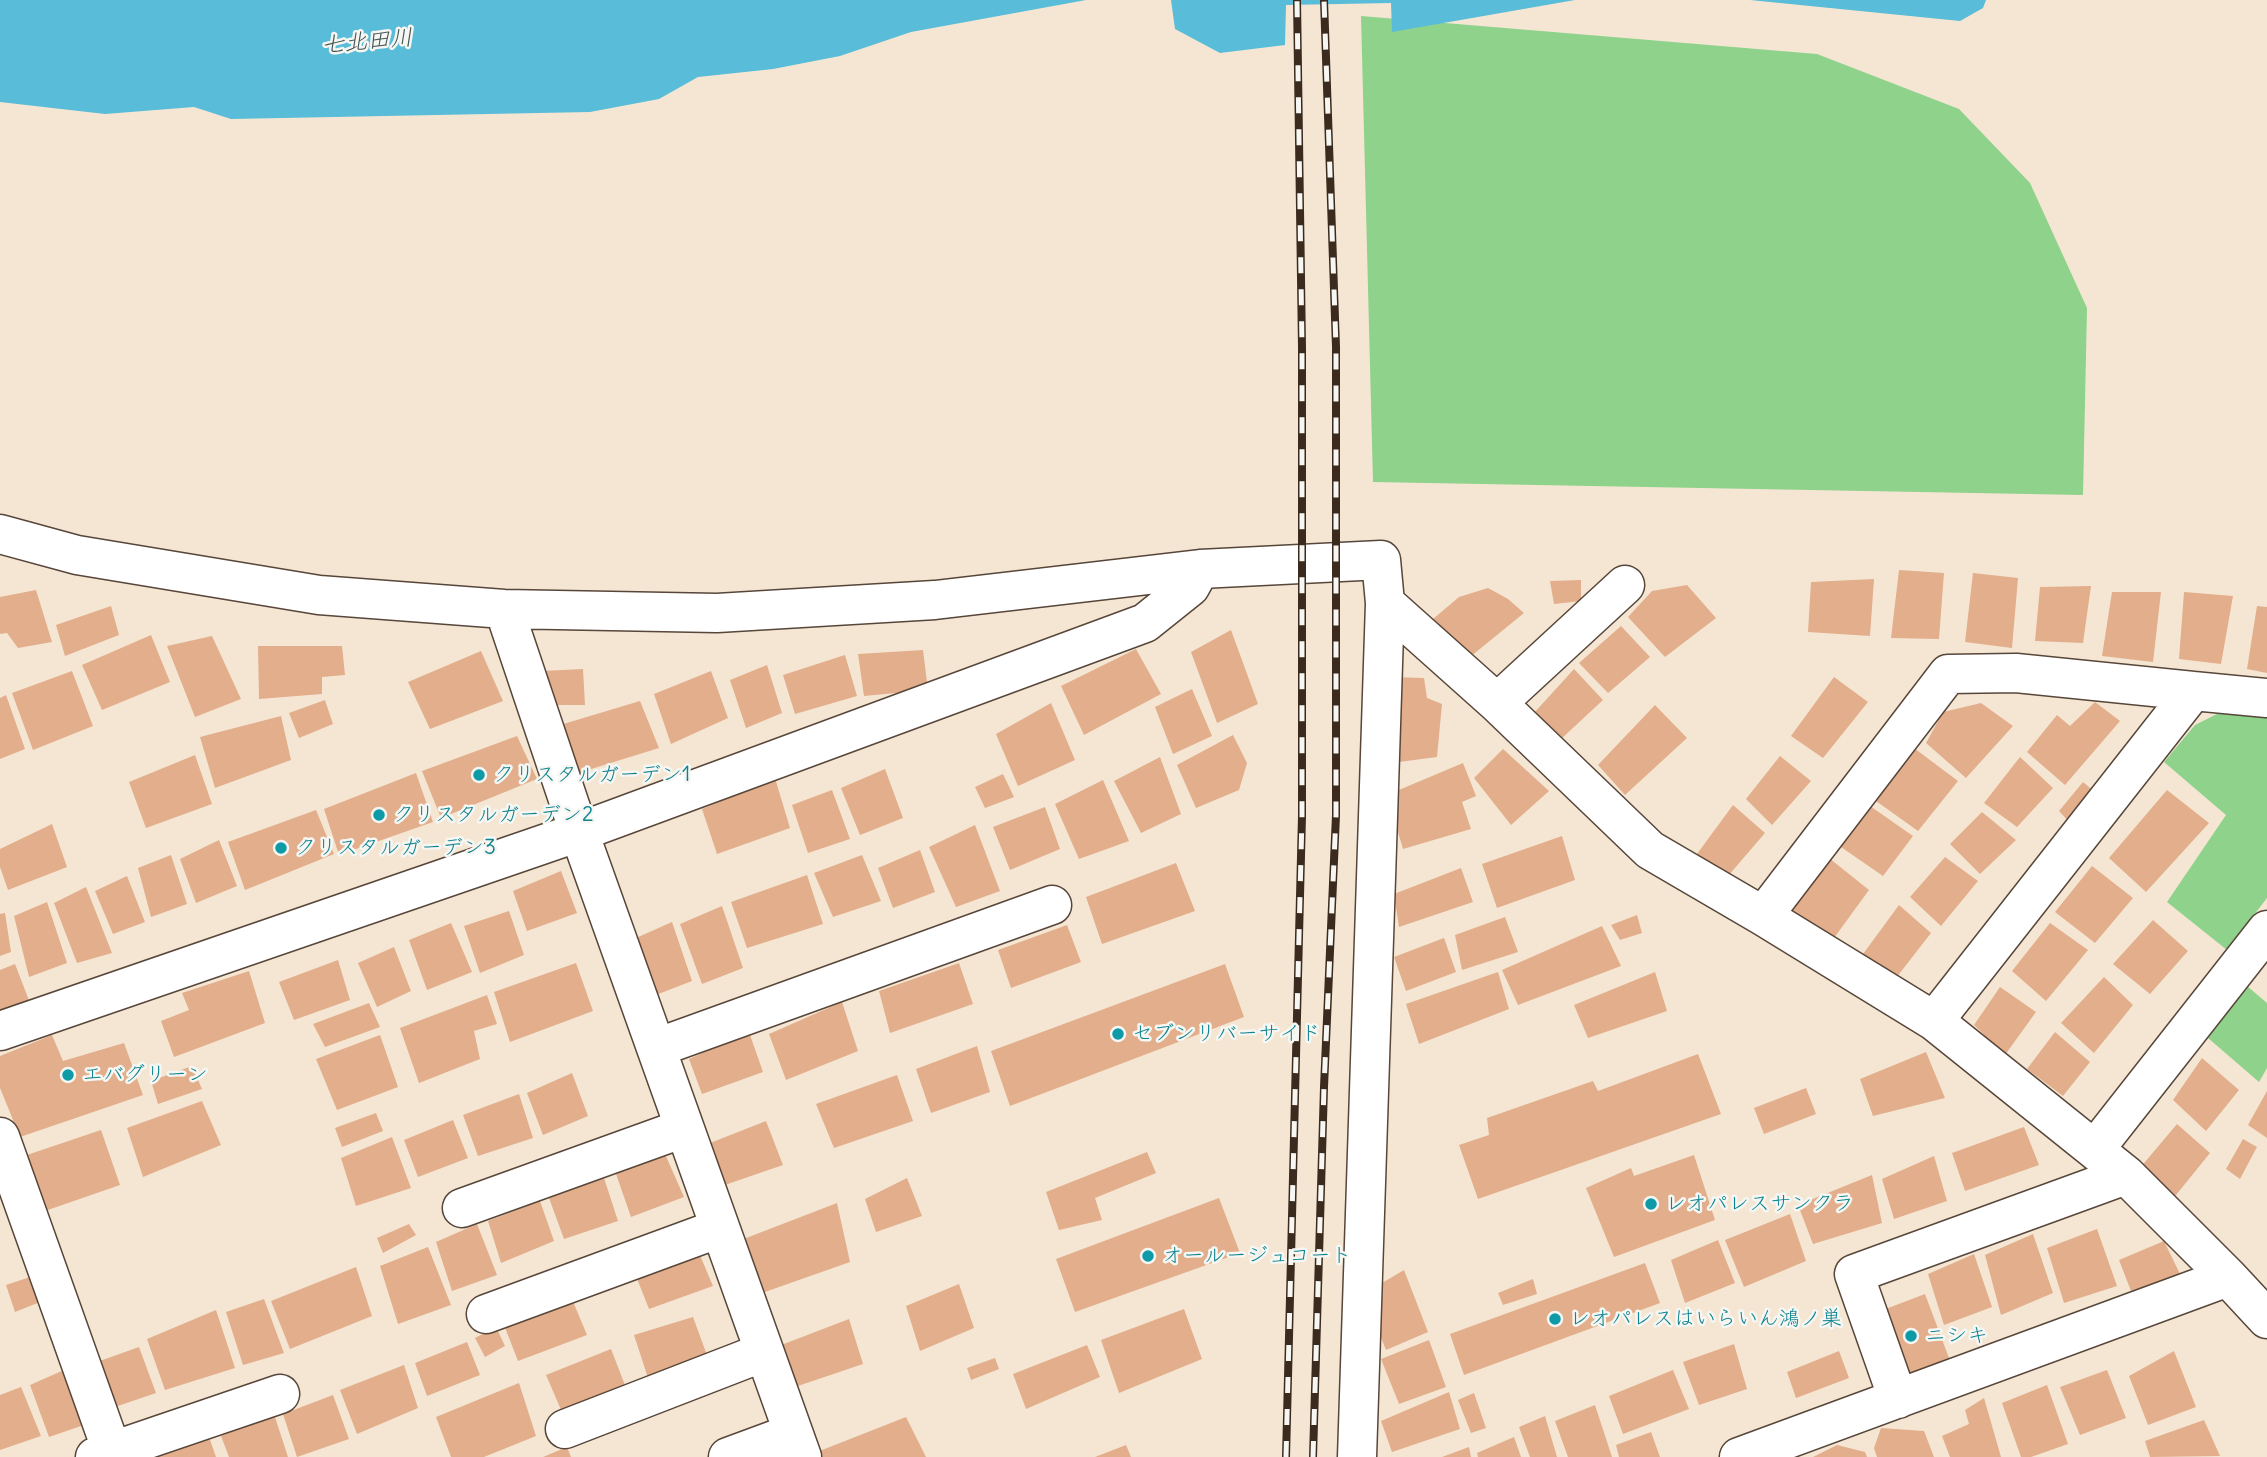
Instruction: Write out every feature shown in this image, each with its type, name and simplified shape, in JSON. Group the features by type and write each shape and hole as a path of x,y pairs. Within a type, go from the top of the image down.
{"street":[{"path":"0,534 77,555 319,595 504,609 716,613 935,600 1200,569 1381,560 1385,603 1357,1457"},
{"path":"0,1031 579,832 1146,623 1190,587 1200,569"},
{"path":"1497,703 1625,585"},
{"path":"1385,603 1497,703 1650,850 1934,1021 2126,1175 2267,1319"},
{"path":"504,609 579,832 797,1445 728,1457"},
{"path":"1763,916 1948,674 2015,673 2267,698"},
{"path":"1934,1021 2193,691"},
{"path":"656,1048 1052,905"},
{"path":"2095,1149 2265,935"},
{"path":"462,1208 684,1128"},
{"path":"0,1137 107,1455 280,1394"},
{"path":"1898,1399 1854,1274 2126,1175"},
{"path":"486,1314 720,1228"},
{"path":"1739,1457 2228,1277"},
{"path":"565,1429 764,1352"}],"green space":[{"path":"1361,16 1817,54 1959,109 2030,183 2087,308 2083,495 1373,482"},
{"path":"2223,711 2267,715 2267,898 2227,950 2167,902 2226,815 2164,762 2195,725"},
{"path":"2247,986 2267,1003 2267,1068 2259,1082 2208,1038"}],"water":[{"name":"七北田川","path":"0,0 1086,0 911,32 840,56 773,69 698,77 659,99 590,112 231,119 194,107 105,114 0,102"},
{"path":"1171,0 1575,0 1392,32 1391,3 1286,5 1285,45 1220,53 1175,29"},
{"path":"1750,0 1986,0 1983,8 1960,21"}],"building":[{"path":"1899,570 1944,573 1939,639 1891,638"},
{"path":"1973,573 2018,578 2012,648 1965,642"},
{"path":"1874,579 1870,636 1808,632 1811,582"},
{"path":"1581,580 1581,601 1554,604 1550,581"},
{"path":"1687,585 1716,618 1665,657 1628,617 1652,591"},
{"path":"2091,586 2083,643 2035,641 2040,587"},
{"path":"1488,588 1508,599 1524,613 1470,657 1433,619 1459,597"},
{"path":"36,590 52,642 18,648 7,633 0,634 0,597"},
{"path":"2112,592 2161,592 2153,662 2102,656"},
{"path":"2184,592 2233,596 2221,664 2179,659"},
{"path":"111,606 119,635 65,656 56,625"},
{"path":"2257,606 2267,607 2267,673 2247,669"},
{"path":"1621,626 1650,657 1608,693 1579,663"},
{"path":"1231,630 1258,704 1217,723 1191,652"},
{"path":"151,635 170,682 102,710 82,665"},
{"path":"212,636 241,699 195,717 167,646"},
{"path":"258,646 342,646 345,675 322,677 322,694 259,699"},
{"path":"1136,649 1161,694 1084,735 1061,686"},
{"path":"923,650 928,690 864,696 858,654"},
{"path":"481,651 503,701 430,729 408,682"},
{"path":"845,655 857,696 795,714 783,675"},
{"path":"767,665 782,713 746,728 730,680"},
{"path":"583,669 585,705 546,705 542,671"},
{"path":"1574,669 1603,700 1560,740 1534,713"},
{"path":"72,671 93,726 33,750 12,693"},
{"path":"711,671 728,718 671,744 654,694"},
{"path":"1392,677 1424,678 1427,698 1442,704 1437,757 1391,763"},
{"path":"1834,677 1868,702 1823,758 1791,736"},
{"path":"1192,689 1212,736 1173,754 1155,707"},
{"path":"6,695 25,749 0,759 0,698"},
{"path":"325,700 333,724 299,738 289,713"},
{"path":"640,701 659,748 575,774 560,725"},
{"path":"2095,702 2120,721 2065,785 2027,752 2057,715 2070,726"},
{"path":"1051,703 1075,760 1018,786 996,734"},
{"path":"1981,703 2013,726 1966,778 1926,743 1943,712"},
{"path":"1655,705 1687,738 1625,795 1598,765"},
{"path":"281,716 291,760 215,788 200,737"},
{"path":"1233,735 1247,763 1239,790 1196,808 1177,765"},
{"name":"クリスタルガーデン1","path":"517,736 537,779 441,818 422,771"},
{"path":"1914,748 1958,781 1918,831 1876,801"},
{"path":"1503,749 1549,791 1511,825 1474,778"},
{"path":"195,755 212,804 146,828 129,782"},
{"path":"1780,756 1811,781 1772,825 1746,799"},
{"path":"1160,757 1181,814 1141,833 1114,781"},
{"path":"2020,757 2053,788 2017,827 1984,803"},
{"path":"1463,763 1476,796 1462,802 1471,829 1403,849 1387,795"},
{"path":"885,769 903,818 860,835 841,788"},
{"name":"クリスタルガーデン2","path":"416,773 433,822 339,855 324,809"},
{"path":"1003,774 1014,797 985,808 975,787"},
{"path":"775,778 790,828 717,854 702,809"},
{"path":"1103,780 1129,841 1079,859 1055,804"},
{"path":"2083,782 2095,792 2071,824 2059,811"},
{"path":"832,790 850,839 808,853 792,805"},
{"path":"2167,790 2209,823 2146,892 2109,858"},
{"path":"1733,805 1765,833 1728,876 1697,854"},
{"path":"1870,806 1913,836 1883,876 1841,847"},
{"path":"1045,807 1060,849 1010,870 993,827"},
{"name":"クリスタルガーデン3","path":"316,810 334,854 245,890 228,842"},
{"path":"1982,812 2016,840 1980,874 1950,844"},
{"path":"52,824 67,867 8,890 0,867 0,849"},
{"path":"975,825 1000,891 956,907 929,847"},
{"path":"1562,836 1575,880 1497,908 1482,864"},
{"path":"219,840 237,886 196,903 180,859"},
{"path":"920,850 935,892 893,908 878,868"},
{"path":"171,855 187,904 151,917 138,868"},
{"path":"862,855 881,901 833,917 814,873"},
{"path":"1945,857 1978,881 1941,926 1910,897"},
{"path":"1829,858 1869,890 1834,938 1789,909"},
{"path":"1176,863 1195,911 1102,944 1086,897"},
{"path":"2092,866 2133,898 2095,943 2055,912"},
{"path":"1461,868 1473,902 1399,927 1394,894"},
{"path":"561,871 577,913 527,931 513,891"},
{"path":"807,875 823,924 747,948 731,902"},
{"path":"127,876 145,922 113,934 95,891"},
{"path":"86,887 112,953 77,963 54,903"},
{"path":"47,902 67,963 29,977 14,916"},
{"path":"1899,905 1931,933 1896,978 1863,954"},
{"path":"722,906 743,968 702,984 680,924"},
{"path":"509,911 524,955 480,973 464,926"},
{"path":"5,913 11,952 0,956 0,914"},
{"path":"1637,915 1642,933 1620,940 1611,925"},
{"path":"1505,917 1518,952 1462,970 1455,935"},
{"path":"2153,920 2188,951 2150,994 2113,964"},
{"path":"672,922 692,981 648,998 627,942"},
{"path":"451,923 472,972 427,990 409,940"},
{"path":"2050,923 2088,950 2046,1001 2012,971"},
{"path":"1067,925 1081,962 1011,988 998,950"},
{"path":"1602,926 1621,966 1518,1005 1502,970"},
{"path":"1444,938 1456,972 1406,991 1394,957"},
{"path":"394,947 411,991 377,1007 358,963"},
{"path":"338,960 350,1000 294,1020 279,982"},
{"path":"576,963 593,1011 510,1042 494,992"},
{"path":"959,963 973,1004 890,1033 879,991"},
{"path":"15,964 30,1003 0,1012 0,970"},
{"name":"セブンリバーサイド","path":"1225,964 1244,1017 1010,1106 991,1051"},
{"path":"249,971 265,1023 174,1057 161,1021 189,1010 182,993"},
{"path":"1498,972 1509,1009 1419,1044 1406,1004"},
{"path":"1655,972 1667,1011 1588,1038 1574,1005"},
{"path":"2104,977 2133,1005 2094,1053 2061,1023"},
{"path":"2000,987 2036,1012 2005,1055 1974,1025"},
{"path":"487,995 497,1024 474,1031 480,1059 419,1083 400,1028"},
{"path":"842,1002 858,1051 786,1080 769,1034"},
{"path":"369,1003 380,1027 325,1047 313,1024"},
{"path":"749,1032 763,1072 702,1094 689,1059"},
{"path":"2055,1032 2090,1062 2063,1096 2027,1069"},
{"name":"エバグリーン","path":"52,1035 63,1061 124,1043 143,1095 20,1137 0,1088 0,1056"},
{"path":"380,1035 398,1087 337,1110 316,1059"},
{"path":"977,1046 990,1092 931,1113 916,1069"},
{"path":"1926,1052 1945,1098 1873,1116 1860,1079"},
{"path":"1698,1054 1721,1114 1478,1199 1459,1145 1489,1135 1487,1118 1593,1081 1598,1091"},
{"path":"2202,1058 2239,1090 2206,1131 2173,1100"},
{"path":"192,1066 202,1089 158,1104 151,1081"},
{"path":"572,1073 588,1116 543,1135 527,1093"},
{"path":"897,1075 913,1121 834,1148 816,1104"},
{"path":"1806,1088 1816,1114 1764,1134 1754,1108"},
{"path":"2267,1091 2267,1138 2248,1125"},
{"path":"519,1094 533,1138 478,1156 463,1115"},
{"path":"202,1101 221,1145 143,1177 127,1128"},
{"path":"376,1113 383,1131 342,1147 335,1128"},
{"path":"453,1120 468,1158 418,1177 404,1140"},
{"path":"766,1121 783,1165 719,1187 705,1145"},
{"path":"2177,1124 2210,1153 2168,1205 2134,1175"},
{"path":"2024,1127 2039,1165 1965,1191 1952,1153"},
{"path":"101,1130 120,1185 42,1212 21,1157"},
{"path":"392,1137 411,1188 356,1206 341,1158"},
{"path":"2243,1139 2257,1147 2240,1179 2226,1169"},
{"path":"1147,1152 1156,1173 1095,1198 1102,1220 1059,1230 1046,1192"},
{"path":"665,1154 684,1197 631,1217 616,1174"},
{"name":"レオパレスサンクラ","path":"1694,1155 1715,1220 1614,1257 1586,1188 1631,1168 1634,1176"},
{"path":"1934,1156 1947,1201 1894,1219 1882,1179"},
{"path":"1872,1175 1882,1223 1813,1244 1798,1205"},
{"path":"604,1178 618,1221 564,1239 549,1198"},
{"path":"907,1178 922,1216 876,1232 865,1199"},
{"name":"オールージュコート","path":"1219,1198 1240,1253 1075,1312 1056,1259"},
{"path":"540,1201 554,1241 501,1263 488,1221"},
{"path":"837,1203 850,1262 762,1293 741,1240"},
{"path":"1790,1214 1806,1261 1744,1287 1725,1240"},
{"path":"409,1224 416,1235 383,1253 377,1238"},
{"path":"477,1224 497,1275 452,1291 436,1242"},
{"path":"2097,1229 2117,1286 2064,1303 2047,1248"},
{"path":"2033,1234 2053,1293 2001,1315 1985,1255"},
{"path":"1718,1240 1735,1283 1685,1303 1671,1260"},
{"path":"2164,1241 2180,1274 2131,1291 2119,1260"},
{"path":"428,1247 451,1305 398,1324 380,1266"},
{"path":"699,1253 713,1286 649,1309 636,1276"},
{"path":"1974,1254 1992,1307 1944,1325 1928,1274"},
{"name":"レオパレスはいらいん鴻ノ巣","path":"1645,1263 1660,1303 1464,1375 1450,1334"},
{"path":"356,1267 372,1316 290,1349 271,1301"},
{"path":"1404,1270 1428,1332 1386,1350 1373,1318 1377,1286"},
{"path":"30,1277 40,1302 15,1312 6,1285"},
{"path":"1533,1279 1537,1294 1503,1305 1498,1293"},
{"path":"959,1284 974,1328 920,1351 906,1306"},
{"name":"ニシキ","path":"1925,1294 1949,1358 1898,1380 1875,1313"},
{"path":"264,1299 284,1353 243,1365 226,1312"},
{"path":"572,1299 587,1335 518,1361 504,1325"},
{"path":"1184,1309 1202,1359 1119,1393 1101,1340"},
{"path":"216,1310 235,1368 165,1390 147,1339"},
{"path":"693,1317 708,1358 648,1378 634,1335"},
{"path":"849,1319 863,1364 789,1389 776,1347"},
{"path":"496,1327 505,1346 485,1357 475,1338"},
{"path":"1429,1340 1446,1387 1399,1404 1381,1359"},
{"path":"467,1342 480,1375 427,1396 415,1363"},
{"path":"1734,1344 1747,1389 1699,1405 1683,1362"},
{"path":"1087,1345 1100,1377 1026,1409 1013,1374"},
{"path":"139,1347 156,1393 112,1408 97,1362"},
{"path":"611,1349 628,1393 565,1419 546,1375"},
{"path":"1839,1351 1849,1378 1796,1398 1787,1372"},
{"path":"2174,1351 2196,1407 2148,1425 2129,1376"},
{"path":"995,1358 999,1369 971,1380 967,1368"},
{"path":"404,1365 418,1408 357,1434 340,1390"},
{"path":"64,1370 84,1425 49,1437 30,1385"},
{"path":"1673,1370 1689,1409 1623,1434 1609,1396"},
{"path":"2107,1370 2126,1418 2080,1435 2060,1387"},
{"path":"519,1383 536,1436 484,1457 451,1457 436,1417"},
{"path":"2047,1385 2068,1444 2031,1457 2021,1457 2002,1403"},
{"path":"21,1387 41,1436 0,1450 0,1395"},
{"path":"1449,1392 1460,1429 1392,1452 1381,1421"},
{"path":"1474,1393 1486,1428 1471,1433 1458,1400"},
{"path":"333,1395 349,1439 297,1457 283,1414"},
{"path":"1984,1398 2001,1457 1950,1457 1942,1436 1969,1424 1965,1410"},
{"path":"1595,1405 1612,1457 1568,1457 1555,1421"},
{"path":"274,1414 288,1457 229,1457 221,1436"},
{"path":"1545,1416 1557,1457 1530,1457 1519,1427"},
{"path":"906,1417 926,1457 813,1457 812,1454"},
{"path":"2204,1420 2220,1456 2150,1457 2145,1441"},
{"path":"1881,1428 1924,1431 1934,1457 1877,1457 1874,1448"},
{"path":"1651,1432 1660,1457 1619,1457 1616,1445"},
{"path":"208,1434 216,1457 156,1457"},
{"path":"1514,1437 1521,1457 1478,1457 1477,1453"},
{"path":"1126,1445 1131,1457 1095,1457"},
{"path":"1837,1445 1865,1452 1867,1457 1813,1457"},
{"path":"567,1447 571,1457 543,1457"},
{"path":"1469,1447 1471,1457 1442,1457"}],"railway":[{"path":"1286,1457 1302,816 1302,348 1297,0"},
{"path":"1313,1457 1324,1087 1336,815 1336,347 1324,0"}],"place":[{"name":"クリスタルガーデン1","path":"479,775"},
{"name":"クリスタルガーデン2","path":"379,815"},
{"name":"クリスタルガーデン3","path":"281,848"},
{"name":"セブンリバーサイド","path":"1118,1034"},
{"name":"エバグリーン","path":"68,1075"},
{"name":"レオパレスサンクラ","path":"1651,1204"},
{"name":"オールージュコート","path":"1148,1256"},
{"name":"レオパレスはいらいん鴻ノ巣","path":"1555,1319"},
{"name":"ニシキ","path":"1911,1336"}]}
